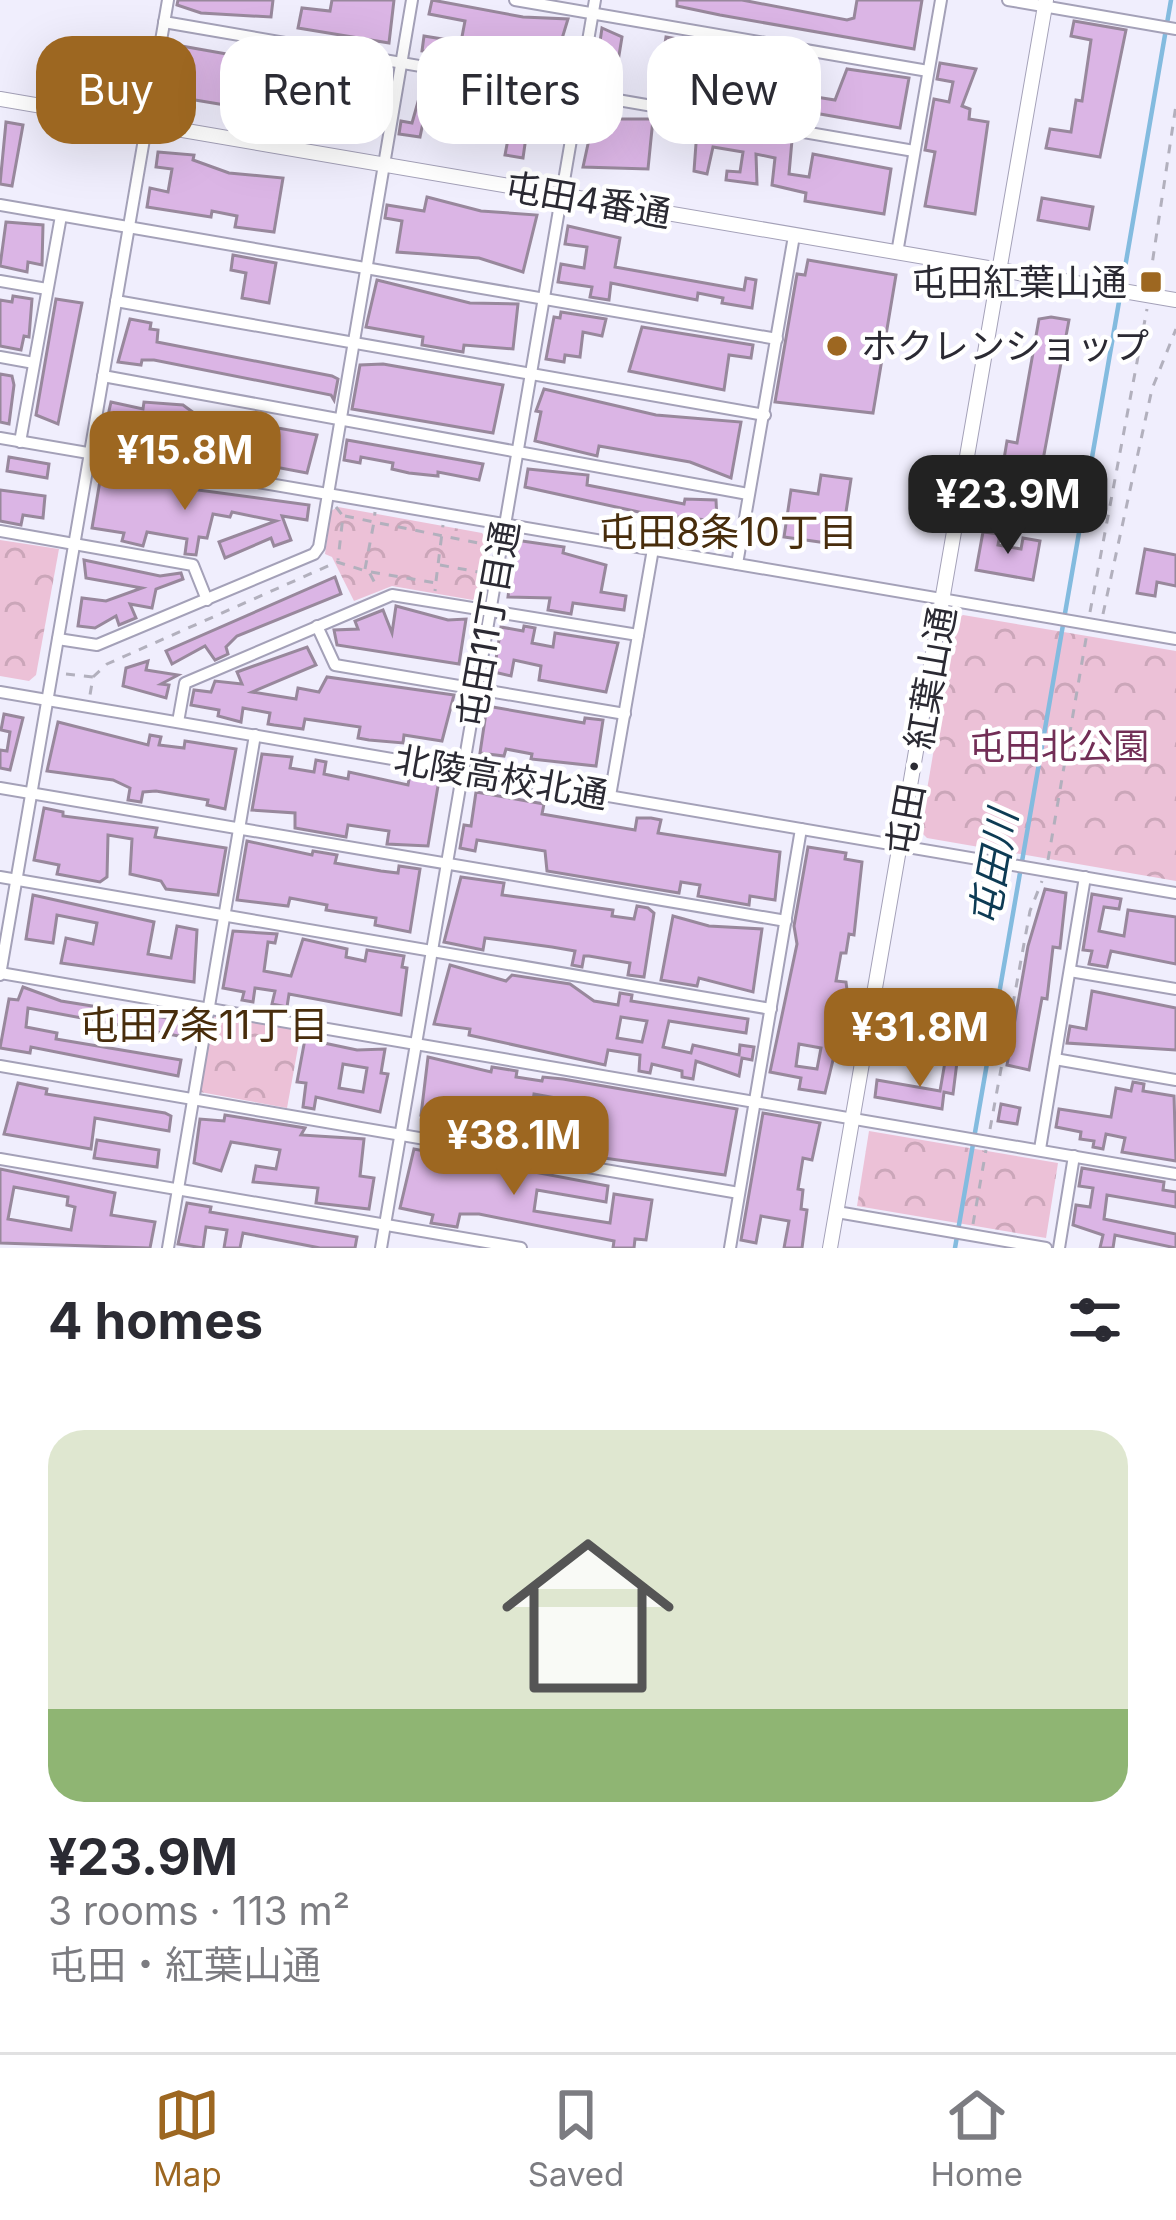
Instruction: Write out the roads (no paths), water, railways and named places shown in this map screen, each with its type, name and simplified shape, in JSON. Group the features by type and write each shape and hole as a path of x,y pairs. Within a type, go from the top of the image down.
{"street":[{"path":"162,36 167,0"},
{"path":"58,639 97,646 314,554 330,498 412,0"},
{"path":"514,0 594,6 928,70"},
{"path":"896,253 941,0"},
{"path":"1008,0 1176,28"},
{"name":"屯田・紅葉山通","path":"830,1248 1045,3"},
{"name":"屯田11丁目通","path":"589,36 594,6"},
{"path":"164,22 417,66"},
{"name":"屯田4番通","path":"0,99 36,105"},
{"path":"623,101 914,152"},
{"name":"屯田4番通","path":"196,132 1101,287 1147,301 1176,300"},
{"path":"143,144 0,974 1176,1174"},
{"name":"屯田11丁目通","path":"381,1248 571,144"},
{"path":"0,206 777,339"},
{"path":"20,442 61,215"},
{"path":"737,564 794,236"},
{"path":"0,281 47,289"},
{"path":"116,301 765,415"},
{"path":"0,357 34,363"},
{"path":"103,376 748,494"},
{"path":"0,438 1175,639 1176,629"},
{"path":"0,531 193,565 207,600"},
{"path":"610,796 653,549"},
{"path":"178,722 185,683 392,595 638,635"},
{"path":"317,626 335,665 625,714"},
{"name":"北陵高校北通","path":"0,692 1085,878"},
{"path":"168,1248 255,736"},
{"path":"0,788 786,921"},
{"path":"730,1248 801,829"},
{"path":"0,878 771,1009"},
{"path":"1040,1149 1085,878 1176,893"},
{"path":"1070,970 1176,989"},
{"path":"1055,1059 1176,1080"},
{"path":"0,1066 739,1192"},
{"path":"1058,1248 1075,1156"},
{"path":"0,1159 521,1248"},
{"path":"837,1212 1046,1248"}],"waterway":[{"name":"屯田川","path":"1122,285 1171,0"},
{"name":"屯田川","path":"955,1248 1120,296"}],"place":[{"name":"屯田紅葉山通","path":"1151,282"},
{"name":"ホクレンショップ","path":"837,346"}],"district":[{"name":"屯田8条10丁目","path":"728,532"},
{"name":"屯田7条11丁目","path":"204,1025"}],"park label":[{"name":"屯田北公園","path":"1059,746"}]}
